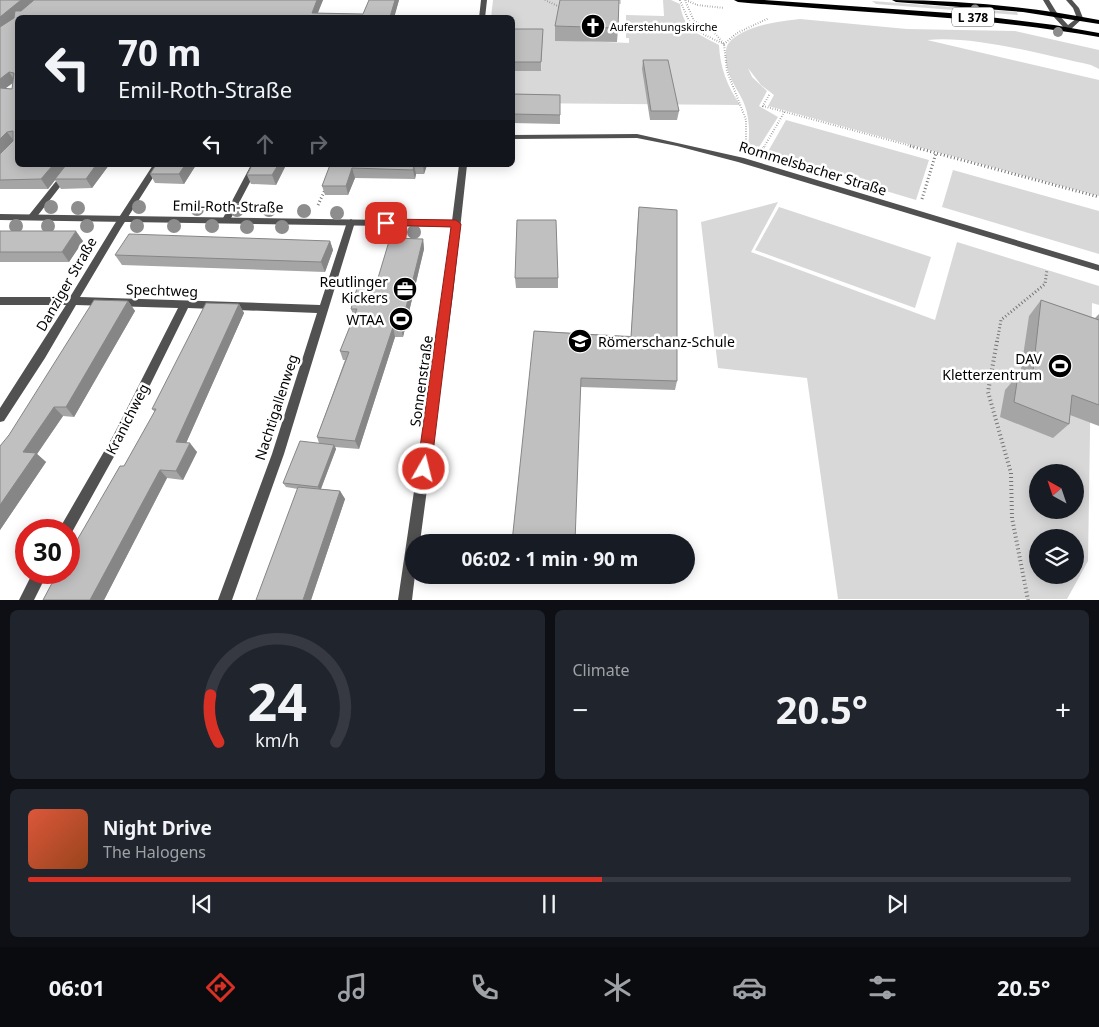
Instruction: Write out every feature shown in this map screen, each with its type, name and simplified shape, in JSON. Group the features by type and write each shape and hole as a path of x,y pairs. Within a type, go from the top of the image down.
{"main road":[{"name":"L 378","path":"738,0 967,17 1068,28 1099,35"},
{"name":"L 378","path":"896,0 966,3 1054,14 1099,22"}],"street":[{"path":"482,15 484,0"},
{"path":"1046,0 1054,14 1068,28 1080,18 1076,8 1069,0"},
{"name":"Rommelsbacher Straße","path":"515,137 637,136 741,160 1099,268"},
{"path":"32,217 71,167"},
{"name":"Danziger Straße","path":"0,418 74,301 120,218 156,167"},
{"path":"226,220 254,167"},
{"name":"Sonnenstraße","path":"405,600 427,450 463,167"},
{"name":"Emil-Roth-Straße","path":"0,217 456,224"},
{"name":"Nachtigallenweg","path":"225,600 278,454 351,222"},
{"name":"Spechtweg","path":"0,301 74,301 323,309"},
{"name":"Kranichweg","path":"72,519 117,440 185,305"},
{"path":"26,600 35,584"}],"path":[{"path":"544,0 563,8"},
{"path":"680,0 689,23 696,31 724,44"},
{"path":"686,0 694,21 712,30 724,44"},
{"path":"686,0 697,4"},
{"path":"741,160 748,138 747,130 743,105 732,88 726,70 723,56 724,44 736,33 765,21"},
{"path":"769,95 764,106 1099,197"},
{"path":"761,154 785,112"},
{"path":"921,202 936,153"},
{"path":"311,221 325,189"},
{"path":"1028,600 1012,518 1011,473 988,392 1001,320 1045,284 1047,269"}],"shaded area":[{"path":"493,0 621,0 621,4 592,3 582,41 629,43 629,38 626,38 626,15 664,16 663,0 671,0 680,4 688,26 698,34 719,45 725,76 731,91 740,105 515,103 515,71 541,71 542,62 515,39 515,15 491,15"},
{"path":"872,1 1017,12 1018,15 876,4"},
{"path":"800,19 907,29 1015,31 1099,50 1099,69 1091,65 1031,51 987,43 945,39 927,40 1099,80 1099,196 768,106 774,95 761,85 748,68 752,77 767,91 759,106 778,117 754,155 747,152 749,123 747,111 728,71 726,50 728,44 734,38 751,29 772,23"},
{"path":"786,120 929,160 916,200 766,155"},
{"path":"953,170 1099,211 1099,254 942,207"},
{"path":"778,202 751,252 935,320 957,242 1099,286 1099,305 1092,303 1088,561 1084,568 1084,529 1029,529 1029,584 1075,584 1067,599 838,599 807,378 718,368 701,222"},
{"path":"779,207 931,257 915,308 755,250"}],"building":[{"path":"0,0 21,0 0,17"},
{"path":"34,0 317,0 312,13 363,14 369,0 395,0 391,15 15,15 15,167 51,167 41,179 0,180 0,154 13,141 13,131 7,132 0,139 0,88 12,89 14,73 9,72 0,79 0,27 14,18 15,11 21,11"},
{"path":"560,0 619,0 618,28 555,26"},
{"path":"515,29 543,29 541,62 515,62"},
{"path":"643,60 668,60 679,111 651,111"},
{"path":"515,94 560,95 560,115 515,114"},
{"path":"64,167 95,167 86,179 55,179"},
{"path":"155,167 184,167 179,174 150,174"},
{"path":"251,167 277,167 272,175 247,175"},
{"path":"329,167 414,167 413,170 352,168 346,186 322,186"},
{"path":"639,207 677,210 677,381 581,378 575,534 513,534 534,331 631,337"},
{"path":"517,220 556,220 558,278 515,278"},
{"path":"0,231 76,231 62,252 0,252"},
{"path":"129,234 330,241 321,262 115,255"},
{"path":"390,238 423,239 401,328 393,327 355,441 317,437 349,352 340,351 357,309 351,309 357,288 375,288"},
{"path":"94,300 128,301 66,407 54,407 23,452 36,453 0,505 0,446 9,435"},
{"name":"DAV Kletterzentrum","path":"1041,300 1099,320 1099,405 1072,395 1069,424 1014,402 1018,375 1032,380"},
{"path":"206,303 239,304 176,442 190,443 176,471 160,470 90,600 43,600 52,584 80,584 80,535 120,466 124,466 156,409 152,409"},
{"path":"300,441 334,445 318,487 283,483"},
{"path":"298,487 340,491 303,600 256,600"}],"place":[{"name":"Auferstehungskirche","path":"593,26"},
{"name":"Reutlinger Kickers","path":"405,289"},
{"name":"WTAA","path":"401,319"},
{"name":"Römerschanz-Schule","path":"580,341"},
{"name":"DAV Kletterzentrum","path":"1060,366"}],"route":[{"path":"386,223 456,224 424,469"}]}
